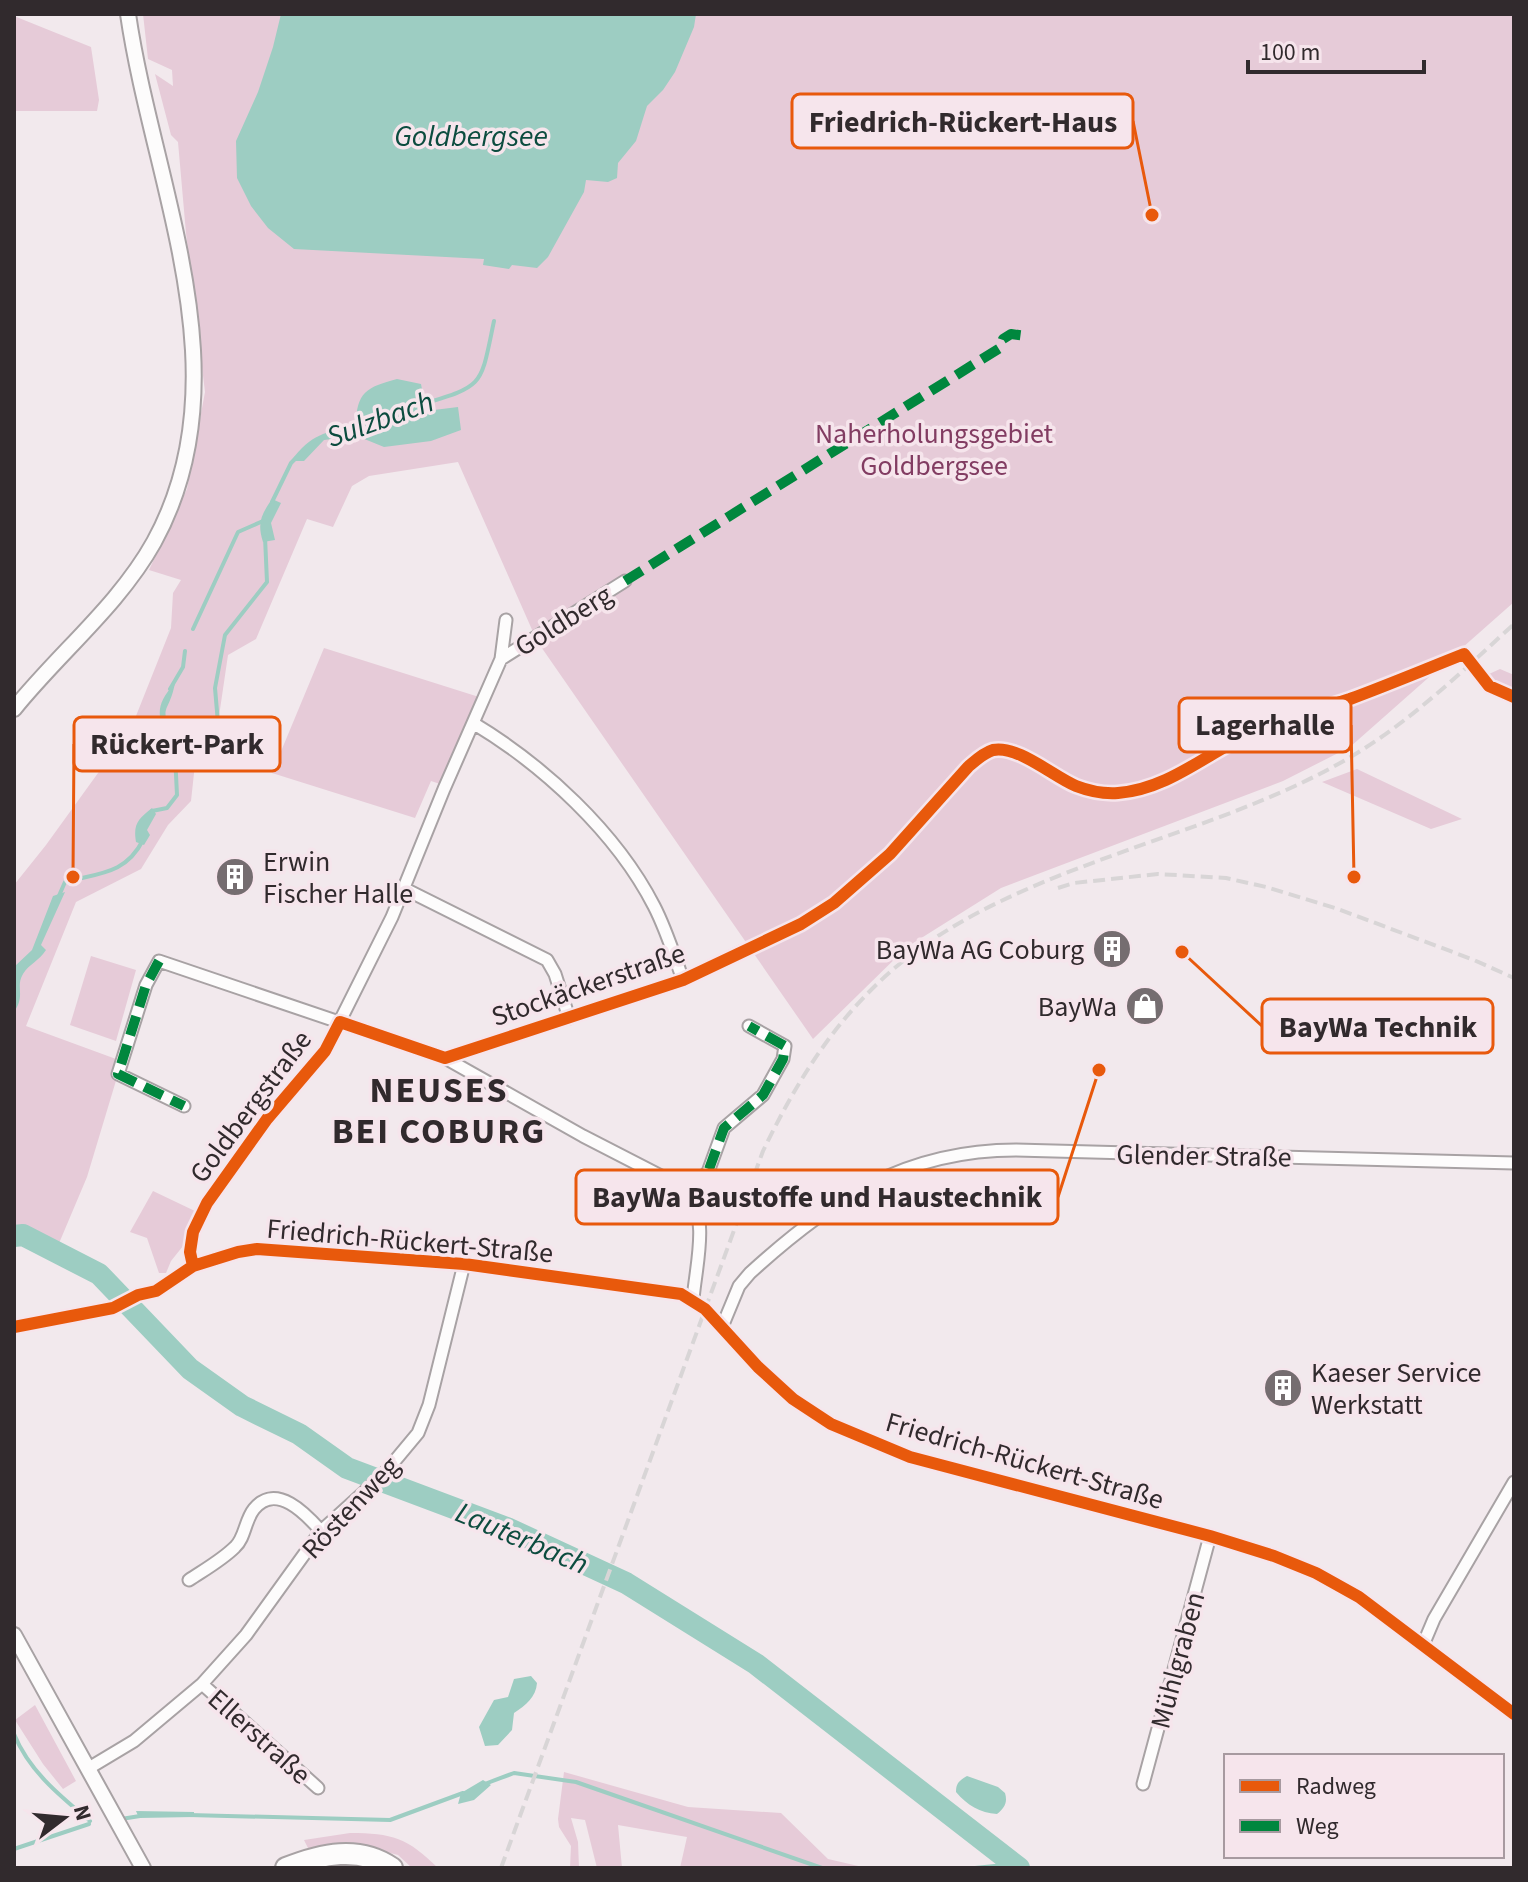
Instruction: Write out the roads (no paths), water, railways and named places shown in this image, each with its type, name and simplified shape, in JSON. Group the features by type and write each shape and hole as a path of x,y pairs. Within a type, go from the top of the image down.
{"highway":[{"path":"286,1868 308,1859 350,1853 364,1855 392,1868"}],"street":[{"path":"14,709 141,564 159,531 180,480 188,443 194,376 189,304 128,14"},
{"name":"Goldberg","path":"501,659 625,581"},
{"name":"Goldbergstraße","path":"193,1266 190,1252 193,1232 207,1203 267,1119 325,1051 405,889 434,813 501,659 506,620"},
{"path":"473,723 505,742 546,773 599,829 653,903 683,980"},
{"path":"405,889 547,960 569,1018"},
{"name":"Stockäckerstraße","path":"445,1058 683,980 743,951"},
{"path":"184,1106 118,1074 146,985 159,961 445,1058 583,1136 688,1190 697,1206 699,1225 693,1299"},
{"path":"688,1190 708,1172 724,1128 763,1095 783,1059 785,1046 749,1026"},
{"name":"Glender Straße","path":"722,1327 739,1286 750,1273 836,1205 895,1171 957,1153 1016,1150 1514,1163"},
{"name":"Friedrich-Rückert-Straße","path":"14,1327 122,1305 138,1295 156,1291 193,1266 257,1249 464,1264 681,1294 693,1299 793,1399 831,1424 866,1440 950,1469 1210,1536 1316,1573 1359,1597 1514,1714"},
{"name":"Röstenweg","path":"89,1768 134,1741 202,1684 246,1635 321,1531 380,1478 418,1433 429,1405 464,1264"},
{"path":"1423,1645 1434,1619 1514,1482"},
{"path":"189,1580 236,1546 255,1508 267,1500 292,1503 321,1531"},
{"name":"Mühlgraben","path":"1143,1784 1210,1536"},
{"path":"14,1635 143,1868"},
{"name":"Ellerstraße","path":"202,1684 318,1788"}],"water":[{"name":"Goldbergsee","path":"281,14 696,14 694,27 675,72 647,106 636,141 618,163 617,178 608,182 586,180 584,192 548,257 537,268 512,265 509,269 483,265 484,259 294,249 268,228 251,206 237,178 236,141 258,92"},
{"path":"397,379 421,384 426,411 458,407 461,430 431,441 384,447 357,436 324,440 304,461 291,461 312,439 356,426 358,405 365,393"},
{"path":"272,499 281,503 271,523 275,540 263,542 261,519"},
{"path":"175,683 166,710 175,738 170,745 160,713 163,699"},
{"path":"152,808 156,814 147,830 150,835 144,845 136,842 136,826"},
{"path":"65,892 41,945 46,950 21,979 18,1006 14,1012 14,967 32,950 53,896"},
{"path":"95,1267 123,1293 116,1297 94,1275"},
{"path":"531,1676 537,1683 535,1692 514,1713 512,1730 498,1745 485,1746 479,1727 494,1700 508,1697 514,1679"},
{"path":"967,1776 998,1787 1005,1793 1002,1810 997,1814 985,1812 965,1801 956,1792 958,1782"},
{"path":"483,1780 491,1785 474,1800 458,1804 461,1793"},
{"path":"136,1811 194,1812 194,1817 139,1818"}],"waterway":[{"name":"Sulzbach","path":"420,405 457,393 476,381 486,360 494,321"},
{"name":"Sulzbach","path":"272,502 296,458"},
{"name":"Sulzbach","path":"193,629 238,532 263,521"},
{"name":"Sulzbach","path":"177,753 196,735 208,734 218,723 215,688 225,635 267,582 265,537"},
{"name":"Sulzbach","path":"170,689 183,667 185,651"},
{"name":"Sulzbach","path":"152,811 167,808 177,795 172,737"},
{"name":"Sulzbach","path":"58,898 65,882 120,866 143,840"},
{"name":"Lauterbach","path":"14,1236 23,1235 99,1274 190,1369 242,1406 299,1434 347,1468 507,1528 626,1583 756,1664 1019,1868"},
{"path":"14,1734 37,1771 90,1821"},
{"path":"482,1785 514,1773 576,1782 822,1868"},
{"path":"189,1815 390,1820 463,1793"},
{"path":"121,1819 140,1816"},
{"path":"14,1849 89,1824"},
{"path":"975,1868 1014,1864"}],"railway":[{"path":"501,1868 763,1151 798,1085 840,1024 874,987 922,947 975,914 1092,863 1273,796 1355,754 1403,721 1514,624"},
{"path":"1058,888 1074,883 1158,874 1226,878 1338,909 1514,978"}],"place":[{"name":"Friedrich-Rückert-Haus","path":"1152,215"},
{"name":"Rückert-Park","path":"73,877"},
{"name":"Erwin Fischer Halle","path":"235,877"},
{"name":"Lagerhalle","path":"1354,877"},
{"name":"BayWa AG Coburg","path":"1112,949"},
{"name":"BayWa Technik","path":"1182,952"},
{"name":"BayWa","path":"1145,1006"},
{"name":"BayWa Baustoffe und Haustechnik","path":"1099,1070"},
{"name":"Kaeser Service Werkstatt","path":"1283,1388"}],"district":[{"name":"NEUSES BEI COBURG","path":"439,1110"}],"park label":[{"name":"Naherholungsgebiet Goldbergsee","path":"934,449"}]}
